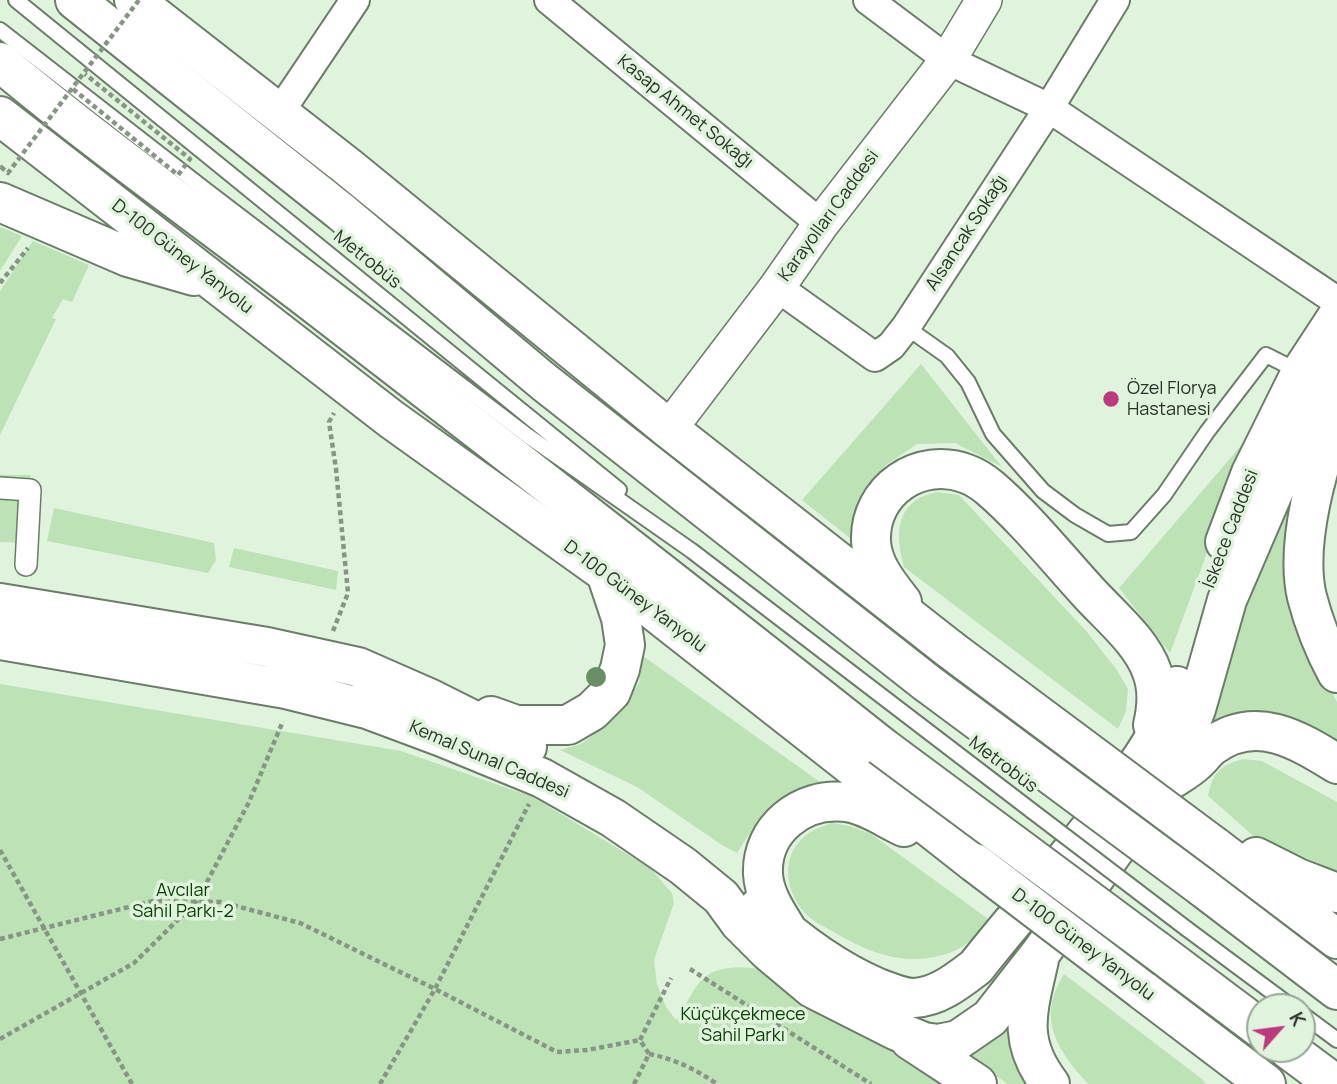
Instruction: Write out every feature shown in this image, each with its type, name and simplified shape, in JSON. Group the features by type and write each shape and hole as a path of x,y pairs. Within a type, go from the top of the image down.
{"main road":[{"path":"75,0 340,211 544,382 927,683 1337,990"},
{"path":"134,0 279,113 669,429 951,650 1337,939"},
{"path":"0,62 152,182 649,561 881,746 1246,1018"},
{"name":"D-100 Güney Yanyolu","path":"0,116 391,419 606,573 975,863 1266,1084"},
{"path":"0,179 128,257 170,271 210,279"},
{"name":"İskece Caddesi","path":"1159,788 1178,756 1196,709 1227,600 1282,471 1337,317"},
{"name":"İskece Caddesi","path":"1148,751 1172,701 1205,595 1251,473 1319,371"},
{"path":"1337,411 1322,453 1308,512 1305,576 1306,595 1323,647 1337,673"},
{"path":"951,650 902,601 879,570 871,543 872,525 883,499 896,483 915,473 937,469 966,474 989,486 1139,648 1152,670 1156,687 1155,717 1148,751"},
{"path":"431,699 476,710 516,725 568,725 593,710 611,692 625,645 621,618 606,573"},
{"name":"Kemal Sunal Caddesi","path":"0,603 267,647 358,667 431,699 639,808 702,848 730,871 756,904 791,936 861,981 914,998 934,994 946,988 976,967 1083,840 1148,751"},
{"name":"Kemal Sunal Caddesi","path":"0,640 297,692 367,709 542,778 613,818 683,866 721,897 740,923 769,952 812,988 897,1031 938,1044 958,1040 990,1018 1041,954 1159,788"},
{"path":"1159,788 1194,764 1210,747 1232,734 1255,729 1280,734 1337,764"},
{"path":"791,936 771,902 763,874 767,849 781,823 800,809 819,802 845,802 865,807 975,863"},
{"path":"1214,846 1243,850 1298,878 1337,893"},
{"path":"1041,954 1026,1024 1028,1042 1041,1072 1050,1084"},
{"path":"1142,990 1185,1037 1215,1062 1232,1084"},
{"path":"897,1031 977,1084"},
{"path":"1307,1063 1335,1084"}],"street":[{"path":"279,113 355,0"},
{"name":"Kasap Ahmet Sokağı","path":"549,0 821,224"},
{"path":"868,0 948,60 1049,108 1337,301"},
{"name":"Karayolları Caddesi","path":"669,429 777,287 821,224 948,60 984,0"},
{"name":"Alsancak Sokağı","path":"777,287 875,357 891,346 1049,108 1115,0"},
{"path":"0,488 30,490 26,565"}],"lane":[{"name":"Metrobüs","path":"16,0 552,433 692,551"},
{"name":"Metrobüs","path":"0,30 528,436 692,551 1274,993"},
{"path":"906,327 947,356 968,382 992,433 1043,492 1108,534 1131,532 1164,495 1207,432 1266,355 1319,371"},
{"path":"1316,1024 1337,1040"}],"path":[{"path":"0,179 8,173 85,74 139,0"},
{"path":"73,89 178,174 190,159 85,74"},
{"path":"0,283 30,246"},
{"path":"322,660 348,593 329,422 335,411"},
{"path":"0,1039 134,963 197,901 249,802 297,692"},
{"path":"380,1084 435,989 542,778"},
{"path":"0,850 132,1084"},
{"path":"0,939 153,901 221,902 300,923 557,1052 587,1051 640,1040"},
{"path":"690,969 871,1084"},
{"path":"640,1040 671,978"},
{"path":"640,1040 649,1054 674,1059 717,1084"},
{"path":"634,1084 649,1054"}],"green space":[{"path":"0,227 22,236 0,271"},
{"path":"33,241 89,265 72,302 63,299 52,318 56,319 0,435 0,291"},
{"path":"921,364 1002,467 955,443 917,444 886,465 871,491 860,546 802,500"},
{"path":"1251,434 1170,653 1119,588"},
{"path":"0,475 31,475 25,543 0,542"},
{"path":"937,492 959,495 1087,632 1117,670 1128,689 1126,711 1118,729 904,567 899,532 904,515 916,500"},
{"path":"1286,506 1290,508 1285,568 1307,649 1337,702 1337,753 1256,715 1230,716 1207,724 1227,659"},
{"path":"54,508 214,543 216,560 208,573 47,541"},
{"path":"234,548 338,571 336,590 229,567"},
{"path":"643,656 820,782 800,791 759,819 737,853 637,787 560,750 581,744 603,727 623,706 639,683"},
{"name":"Avcılar Sahil Parkı-2","path":"0,684 401,751 533,797 650,868 672,893 674,903 654,960 657,984 666,1007 676,1020 696,986 706,976 728,968 759,969 945,1084 0,1084"},
{"path":"1243,759 1262,761 1337,802 1337,871 1289,851 1266,847 1208,796 1212,781 1219,771"},
{"path":"832,823 871,834 991,921 961,947 949,953 918,959 874,952 818,923 809,917 796,900 791,890 788,870 793,850 803,838"},
{"path":"1064,974 1206,1084 1088,1084 1059,1046 1054,1033 1052,1005"},
{"path":"1009,1016 1009,1039 1024,1084 1008,1084 966,1056"}],"place":[{"name":"Özel Florya Hastanesi","path":"1111,399"}],"park label":[{"name":"Küçükçekmece Sahil Parkı","path":"743,1025"}]}
